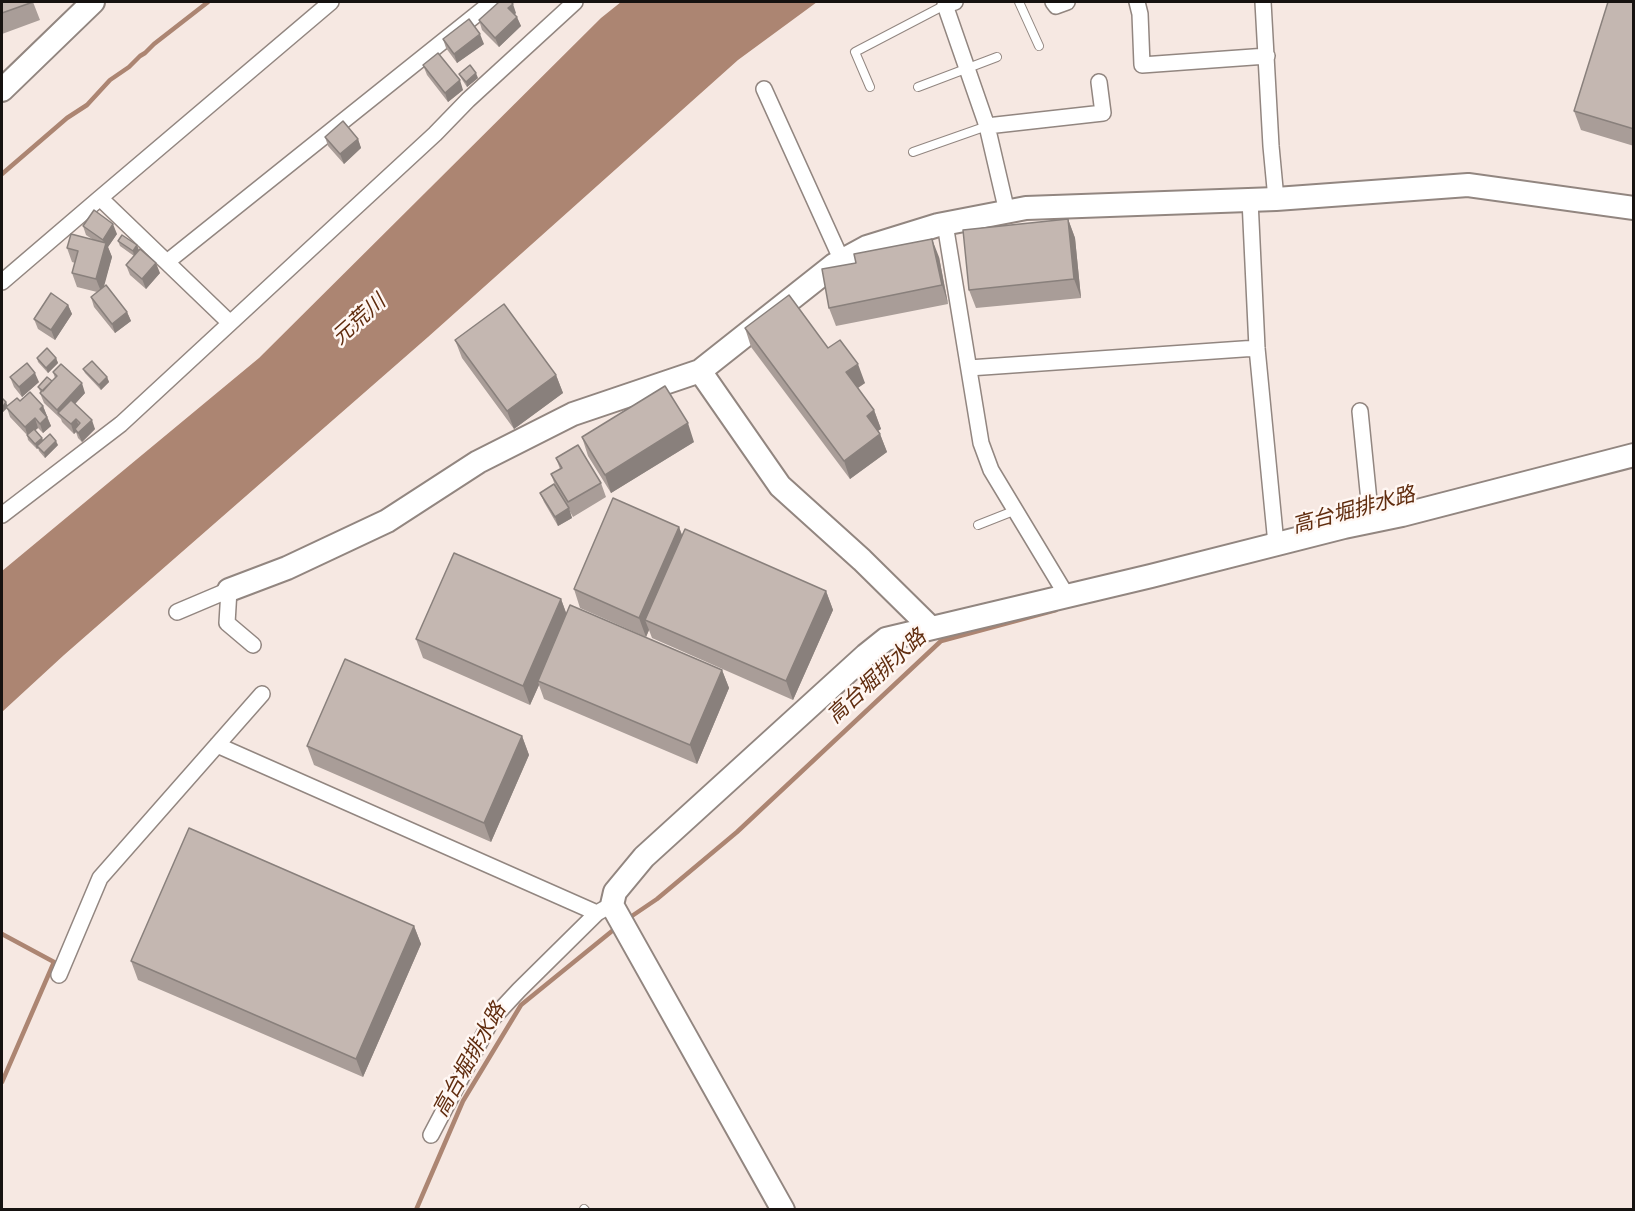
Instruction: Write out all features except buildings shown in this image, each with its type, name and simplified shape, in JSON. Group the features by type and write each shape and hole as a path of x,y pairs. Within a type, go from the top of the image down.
{"street":[{"path":"2,90 93,2"},
{"path":"2,282 331,2"},
{"path":"167,262 492,2"},
{"path":"2,515 121,424 575,2"},
{"path":"1053,2 1056,6 1067,2"},
{"path":"1137,2 1140,14 1142,65 1267,56"},
{"path":"1263,2 1276,200"},
{"path":"948,3 987,126 1007,212"},
{"path":"987,126 1102,113 1099,82"},
{"path":"764,89 842,261"},
{"path":"177,612 287,568 387,521 478,462 573,414 700,371 834,265 867,247 945,224 1026,208 1276,200 1468,184 1634,208"},
{"path":"100,198 230,323"},
{"path":"1250,200 1257,348 1276,544"},
{"path":"945,224 981,443 991,470 1067,596"},
{"path":"969,368 1257,348"},
{"path":"700,371 780,486 862,560 931,628"},
{"path":"1360,411 1371,521"},
{"path":"431,1135 492,1020 519,990 605,909 615,892 644,857 886,639 1402,515 1634,455"},
{"path":"230,590 227,623 253,645"},
{"path":"59,975 100,878 262,694"},
{"path":"217,745 605,909 783,1209"}],"lane":[{"path":"1019,2 1039,46"},
{"path":"870,87 855,52 948,3"},
{"path":"918,87 997,57"},
{"path":"913,152 987,126"},
{"path":"978,525 1016,510"}],"water":[{"name":"元荒川","path":"621,2 817,2 738,60 2,712 2,571 259,358 601,18"}],"waterway":[{"path":"2,174 67,118 87,105 110,80 208,2"},
{"name":"高台堀排水路","path":"626,920 657,899 737,832 941,641 1056,610"},
{"name":"高台堀排水路","path":"416,1210 463,1101 521,1005 617,927"},
{"path":"2,934 54,962 2,1082"}]}
